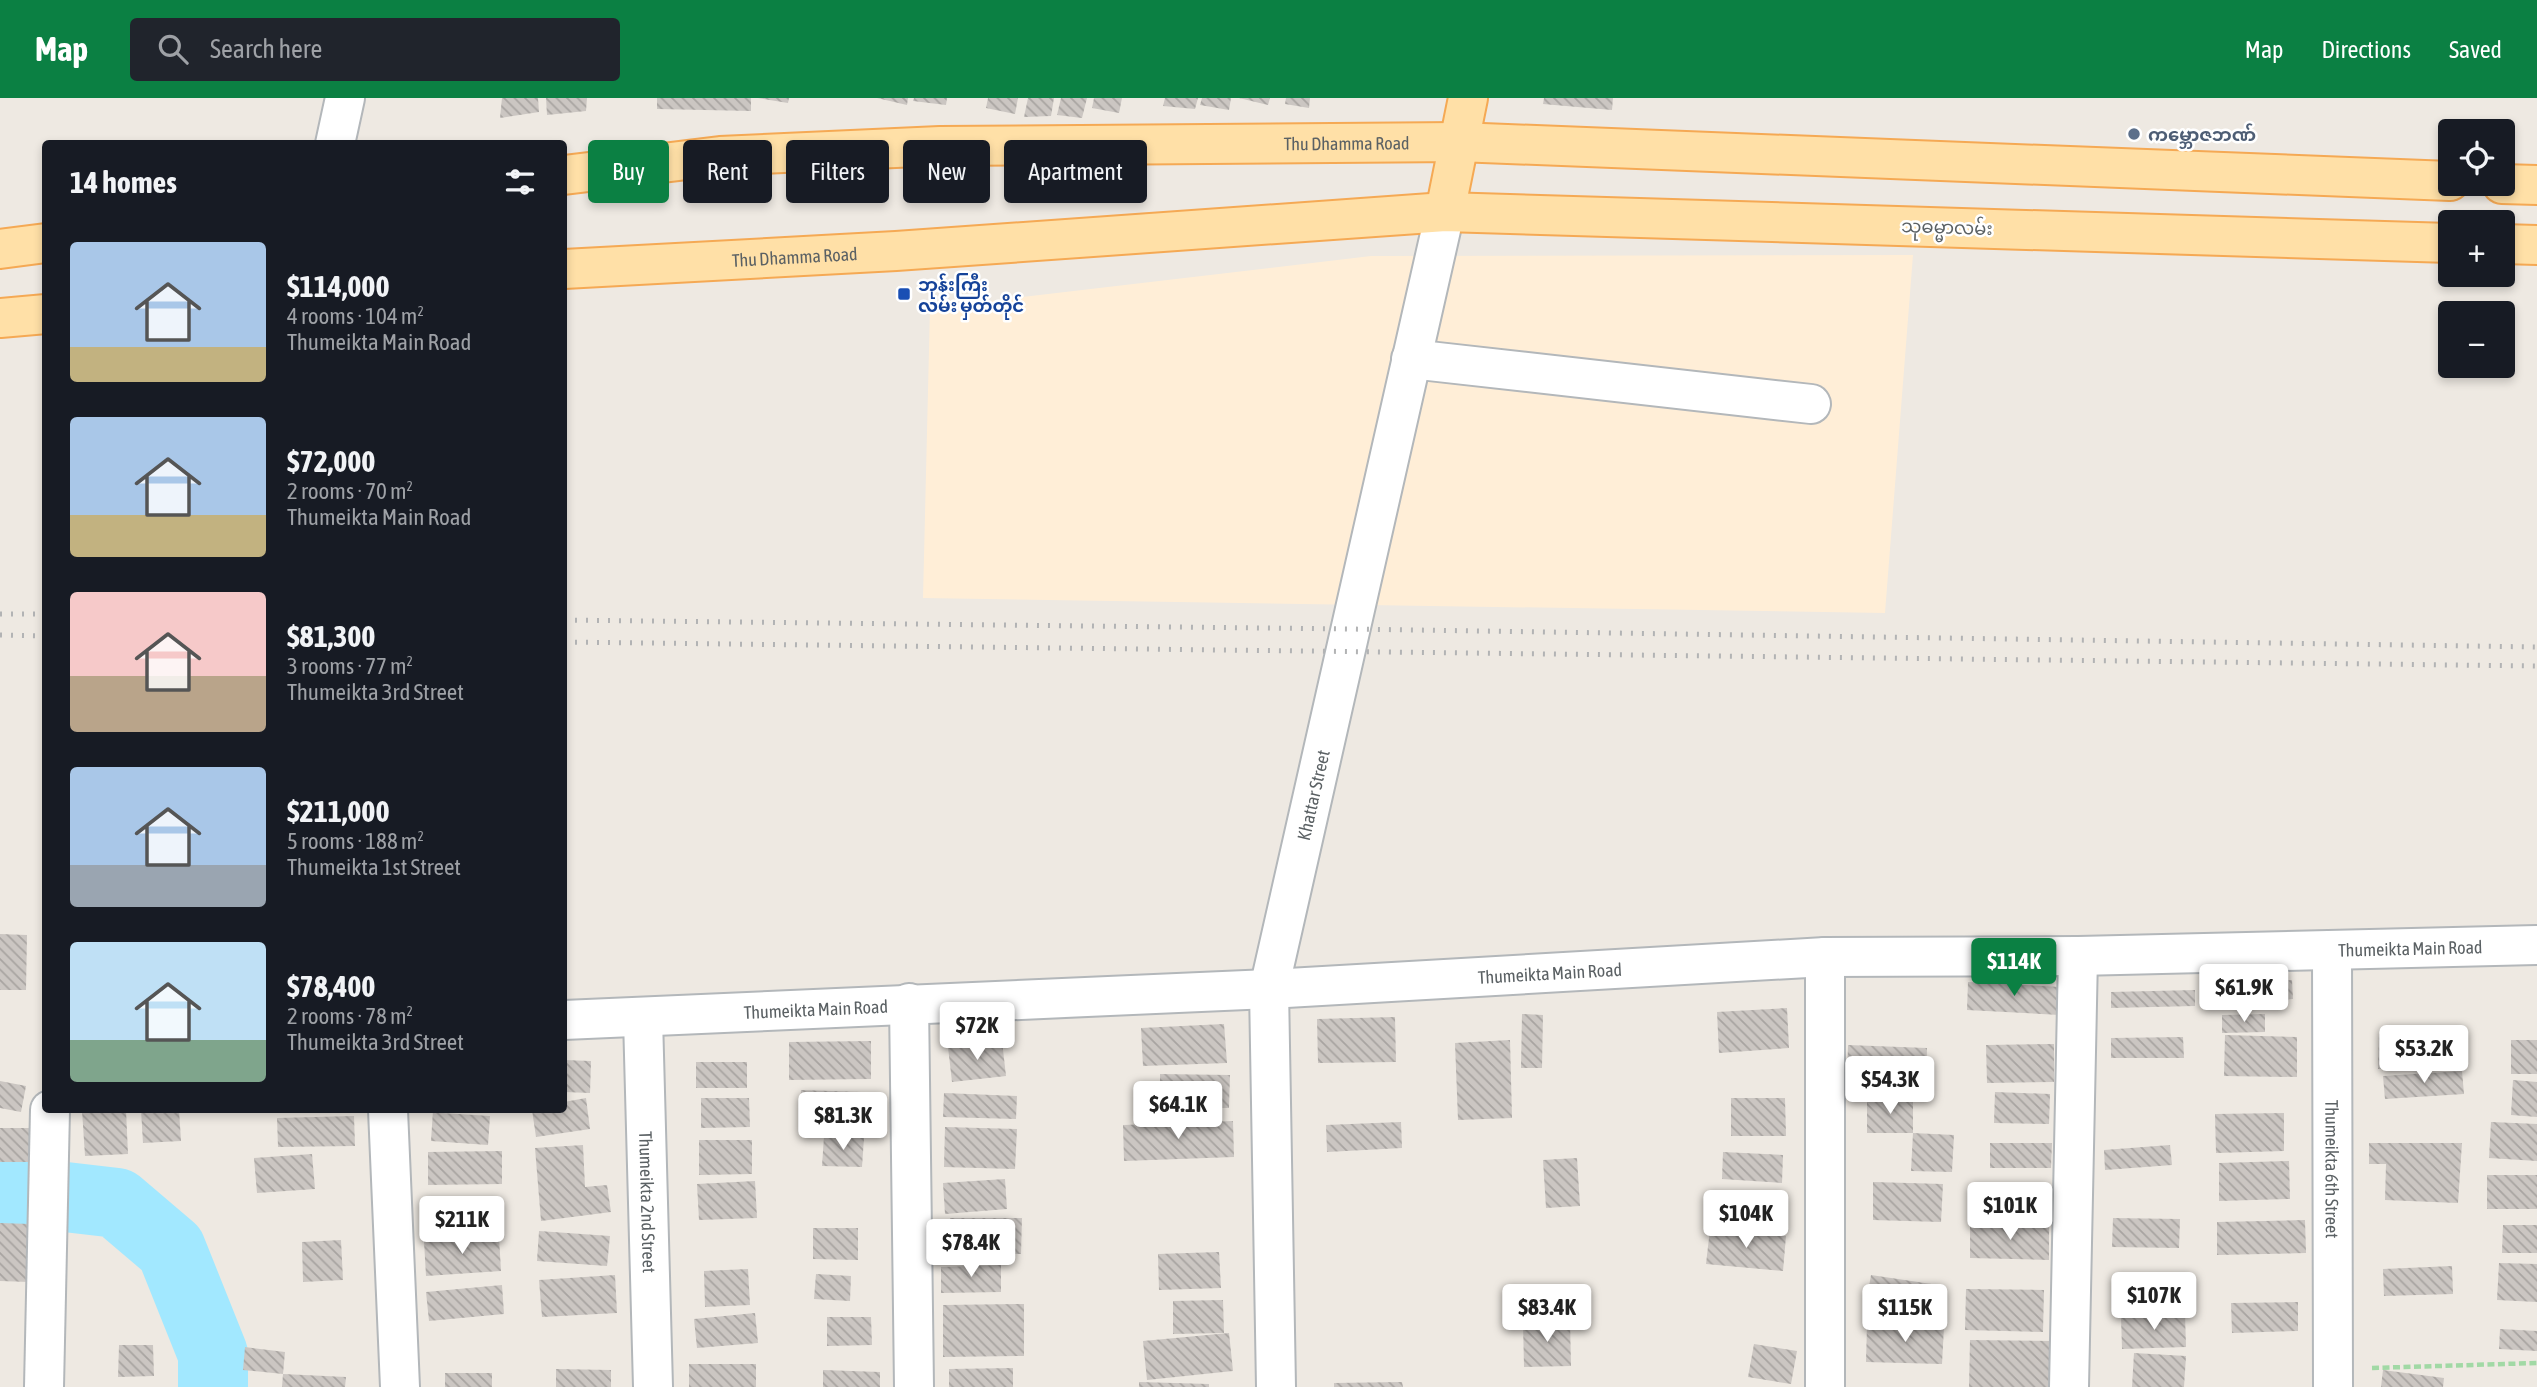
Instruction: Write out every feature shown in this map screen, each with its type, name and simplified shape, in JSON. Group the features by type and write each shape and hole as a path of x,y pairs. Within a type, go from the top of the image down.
{"main road":[{"path":"1445,212 1468,98"},
{"path":"1458,142 2438,181"},
{"name":"Thu Dhamma Road","path":"567,175 720,156 940,146 1458,142"},
{"path":"2515,184 2537,185"},
{"name":"Thu Dhamma Road","path":"567,269 897,251 1445,212"},
{"name":"သုဓမ္မာလမ်း","path":"1445,212 2438,243"},
{"path":"0,249 42,244"},
{"path":"2515,244 2537,245"},
{"path":"0,318 42,314"}],"street":[{"path":"336,140 345,98"},
{"name":"Khattar Street","path":"1276,1387 1269,989 1445,212"},
{"path":"1411,359 1811,404"},
{"name":"Thumeikta Main Road","path":"567,1020 1269,989 1825,957 2332,952 2537,945"},
{"name":"Thumeikta 6th Street","path":"2332,952 2332,1378"},
{"path":"2069,1387 2078,956"},
{"path":"1825,957 1825,1387"},
{"path":"909,1003 914,1387"},
{"name":"Thumeikta 2nd Street","path":"643,1017 653,1387"},
{"path":"44,1387 50,1113"},
{"path":"388,1113 400,1387"}],"path":[{"path":"2332,1378 2537,1363"}],"shaded area":[{"path":"1913,255 1885,613 923,598 930,308 1371,256"}],"building":[{"path":"502,98 538,98 539,112 500,118"},
{"path":"546,98 587,98 586,111 547,115"},
{"path":"657,98 751,98 751,111 657,109"},
{"path":"758,98 789,98 788,103"},
{"path":"877,98 908,98 907,105"},
{"path":"914,98 947,98 946,105 913,101"},
{"path":"988,98 1018,98 1015,114 986,108"},
{"path":"1028,98 1054,98 1051,116 1024,117"},
{"path":"1061,98 1087,98 1082,118 1057,115"},
{"path":"1094,98 1122,98 1119,113 1092,108"},
{"path":"1165,98 1198,98 1195,109 1163,106"},
{"path":"1202,98 1231,98 1229,110 1200,105"},
{"path":"1239,98 1270,98 1268,105"},
{"path":"1286,98 1310,98 1309,108 1285,104"},
{"path":"1544,98 1613,98 1612,110 1543,104"},
{"path":"0,934 27,935 26,990 0,990"},
{"path":"2292,980 2293,999 2220,1005 2218,985"},
{"path":"1968,982 2061,987 2060,1015 1967,1010"},
{"path":"2195,990 2195,1006 2111,1008 2111,992"},
{"path":"1787,1008 1789,1048 1719,1053 1717,1012"},
{"path":"1522,1014 1543,1015 1542,1068 1521,1068"},
{"path":"2265,1014 2265,1032 2222,1033 2222,1015"},
{"path":"1395,1017 1396,1062 1318,1063 1317,1019"},
{"path":"1224,1024 1227,1063 1143,1066 1141,1028"},
{"path":"2379,1034 2455,1035 2454,1070 2378,1069"},
{"path":"2225,1035 2297,1037 2297,1077 2224,1076"},
{"path":"2183,1037 2184,1058 2111,1058 2111,1038"},
{"path":"1510,1040 1512,1118 1458,1120 1455,1043"},
{"path":"2511,1040 2537,1040 2537,1074 2511,1074"},
{"path":"871,1041 871,1079 789,1080 789,1042"},
{"path":"1002,1041 1006,1076 952,1082 948,1047"},
{"path":"2054,1044 2054,1082 1987,1083 1986,1045"},
{"path":"1848,1045 1927,1048 1926,1083 1847,1079"},
{"path":"567,1060 591,1061 590,1093 567,1092"},
{"path":"696,1062 747,1062 747,1088 696,1088"},
{"path":"2462,1071 2464,1094 2385,1099 2383,1076"},
{"path":"1160,1074 1230,1075 1229,1108 1160,1108"},
{"path":"2513,1080 2537,1082 2537,1117 2511,1115"},
{"path":"0,1081 26,1086 21,1112 0,1108"},
{"path":"801,1090 861,1092 860,1125 799,1123"},
{"path":"1995,1092 2050,1094 2049,1124 1994,1123"},
{"path":"944,1093 1017,1096 1016,1119 943,1117"},
{"path":"586,1098 590,1129 536,1137 532,1113 567,1113 567,1101"},
{"path":"701,1098 749,1098 750,1127 701,1128"},
{"path":"1731,1098 1785,1098 1786,1136 1731,1136"},
{"path":"1867,1098 1913,1098 1913,1133 1867,1133"},
{"path":"82,1113 126,1113 128,1154 85,1156"},
{"path":"141,1113 179,1113 181,1141 143,1143"},
{"path":"433,1113 490,1116 488,1145 431,1141"},
{"path":"2284,1113 2284,1151 2216,1153 2215,1114"},
{"path":"354,1116 355,1146 278,1147 277,1118"},
{"path":"1233,1121 1234,1157 1124,1161 1123,1125"},
{"path":"1401,1122 1402,1148 1327,1152 1326,1125"},
{"path":"2491,1122 2537,1124 2537,1161 2489,1158"},
{"path":"945,1127 1017,1129 1015,1169 944,1167"},
{"path":"0,1128 34,1128 33,1162 0,1162"},
{"path":"1913,1133 1954,1135 1952,1172 1911,1171"},
{"path":"824,1136 864,1138 862,1167 822,1166"},
{"path":"699,1140 752,1140 752,1174 699,1175"},
{"path":"1990,1143 2052,1143 2051,1168 1990,1168"},
{"path":"2369,1143 2462,1143 2458,1203 2385,1200 2386,1164 2369,1164"},
{"path":"583,1145 585,1187 607,1185 611,1212 541,1221 535,1148"},
{"path":"2170,1145 2172,1165 2105,1170 2104,1150"},
{"path":"502,1151 502,1184 428,1185 428,1152"},
{"path":"1723,1152 1783,1155 1782,1183 1722,1179"},
{"path":"312,1154 315,1189 257,1193 254,1158"},
{"path":"1577,1158 1580,1206 1546,1208 1543,1160"},
{"path":"2289,1161 2290,1199 2219,1201 2219,1163"},
{"path":"2487,1175 2537,1175 2537,1209 2487,1209"},
{"path":"1005,1179 1007,1209 945,1214 943,1183"},
{"path":"755,1181 757,1218 699,1220 697,1184"},
{"path":"1873,1182 1943,1184 1941,1222 1873,1220"},
{"path":"950,1218 1022,1218 1021,1254 949,1253"},
{"path":"2113,1218 2180,1219 2179,1248 2112,1247"},
{"path":"2305,1220 2306,1253 2217,1255 2217,1222"},
{"path":"0,1223 31,1224 29,1282 0,1281"},
{"path":"1970,1224 2049,1225 2049,1260 1970,1258"},
{"path":"2503,1225 2537,1225 2537,1253 2502,1253"},
{"path":"813,1228 858,1228 858,1260 813,1259"},
{"path":"1710,1229 1786,1236 1783,1271 1706,1264"},
{"path":"539,1231 610,1236 607,1266 537,1261"},
{"path":"499,1237 501,1271 426,1276 424,1241"},
{"path":"341,1240 343,1280 303,1282 302,1242"},
{"path":"1219,1252 1221,1288 1159,1290 1158,1254"},
{"path":"2499,1263 2537,1264 2537,1302 2497,1300"},
{"path":"1001,1265 1001,1292 941,1293 941,1267"},
{"path":"2452,1266 2453,1294 2384,1296 2383,1269"},
{"path":"748,1269 750,1305 705,1307 704,1271"},
{"path":"816,1274 851,1276 850,1301 814,1299"},
{"path":"615,1275 617,1313 542,1317 539,1280"},
{"path":"1871,1275 1938,1285 1933,1315 1866,1304"},
{"path":"2178,1276 2178,1305 2117,1306 2117,1277"},
{"path":"502,1285 504,1314 429,1321 426,1292"},
{"path":"1966,1289 2044,1290 2043,1332 1965,1330"},
{"path":"1223,1300 1224,1333 1173,1334 1173,1301"},
{"path":"2298,1302 2298,1331 2232,1333 2231,1303"},
{"path":"1024,1304 1024,1356 943,1357 943,1305"},
{"path":"755,1313 758,1343 697,1348 694,1319"},
{"path":"2185,1315 2186,1347 2122,1349 2121,1317"},
{"path":"827,1317 871,1317 872,1345 827,1346"},
{"path":"1570,1321 1571,1366 1524,1367 1523,1322"},
{"path":"1867,1325 1944,1327 1942,1364 1866,1362"},
{"path":"2500,1329 2537,1331 2537,1351 2499,1349"},
{"path":"1229,1333 1233,1371 1147,1380 1143,1341"},
{"path":"1970,1340 2053,1341 2052,1387 1969,1387"},
{"path":"1754,1344 1797,1351 1791,1384 1748,1377"},
{"path":"119,1345 153,1345 154,1376 118,1377"},
{"path":"245,1347 285,1352 283,1374 243,1370"},
{"path":"2134,1353 2186,1356 2184,1387 2132,1387"},
{"path":"689,1364 756,1364 756,1387 689,1387"},
{"path":"1013,1368 1013,1387 949,1387 949,1369"},
{"path":"556,1369 611,1370 611,1387 556,1387"},
{"path":"823,1370 880,1372 880,1387 823,1387"},
{"path":"2383,1370 2444,1378 2443,1387 2381,1387"},
{"path":"445,1373 492,1373 492,1387 445,1387"},
{"path":"283,1374 346,1377 345,1387 282,1387"},
{"path":"1139,1382 1209,1384 1209,1387 1139,1387"},
{"path":"1402,1382 1403,1387 1334,1387 1334,1383"}],"waterway":[{"path":"0,1193 31,1193 117,1203 171,1249 213,1354 213,1387"}],"railway":[{"path":"0,614 42,614"},
{"path":"567,620 2537,647"},
{"path":"0,635 42,636"},
{"path":"567,642 2537,666"}],"place":[{"name":"ကမ္ဘောဇဘဏ်","path":"2134,134"},
{"name":"ဘုန်းကြီး လမ်း မှတ်တိုင်","path":"904,294"}]}
